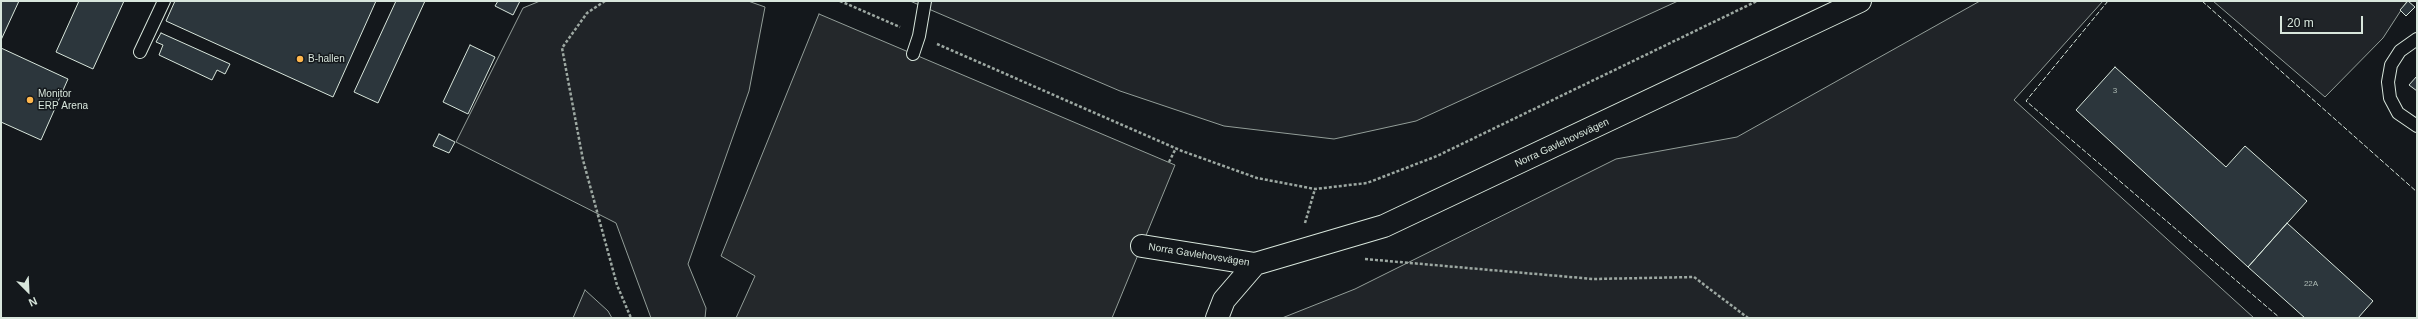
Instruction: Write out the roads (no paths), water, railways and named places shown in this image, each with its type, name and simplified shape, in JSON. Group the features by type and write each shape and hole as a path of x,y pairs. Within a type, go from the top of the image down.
{"street":[{"name":"Norra Gavlehovsvägen","path":"1142,246 1256,264 1384,226 1860,1"},
{"name":"Norra Gavlehovsvägen","path":"1217,318 1224,300 1256,264"}],"lane":[{"path":"140,52 164,1"},
{"path":"914,54 919,36 925,1"},
{"path":"2417,39 2400,51 2391,65 2388,82 2390,98 2398,113 2417,126"}],"place":[{"name":"B-hallen","path":"300,59"},
{"name":"Monitor ERP Arena","path":"30,100"}]}
